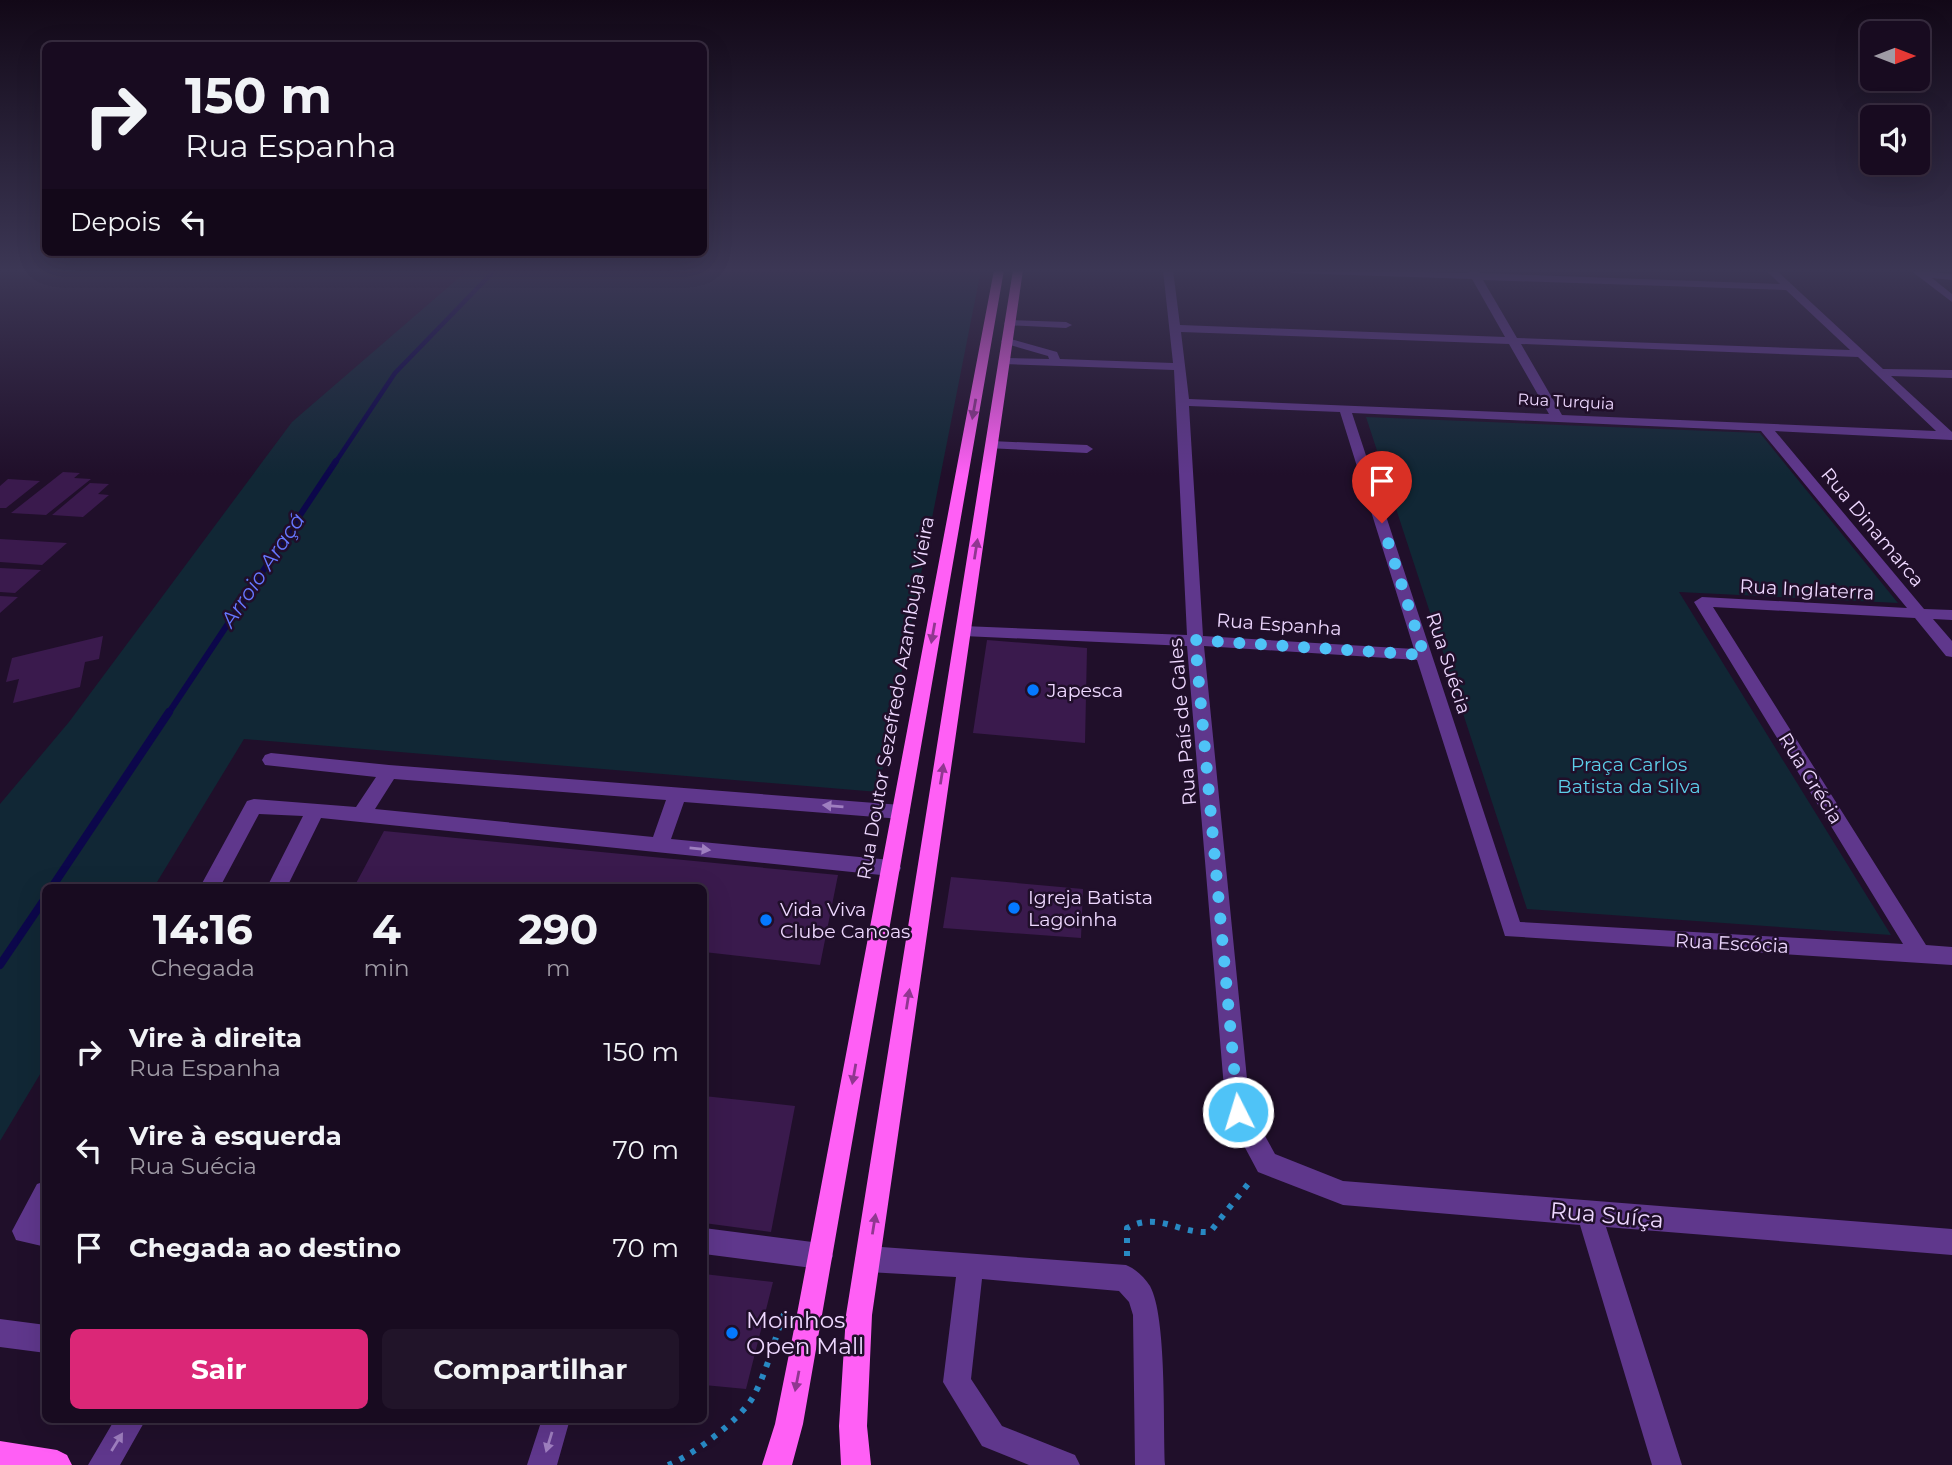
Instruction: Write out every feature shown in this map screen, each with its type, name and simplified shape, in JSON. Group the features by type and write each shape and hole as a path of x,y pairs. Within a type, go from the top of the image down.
{"main road":[{"name":"Rua Doutor Sezefredo Azambuja Vieira","path":"777,1465 789,1424 810,1314 987,338"},
{"path":"856,1465 853,1426 859,1315 1007,338"},
{"path":"0,1456 57,1465"}],"street":[{"path":"1021,338 1053,354 1056,364"},
{"name":"Rua País de Gales","path":"1176,338 1183,402 1195,640 1238,1112 1267,1163"},
{"path":"1445,338 1861,354"},
{"path":"1511,338 1558,418"},
{"path":"1844,338 1950,437"},
{"path":"1004,362 1179,367"},
{"path":"1881,372 1952,374"},
{"name":"Rua Turquia","path":"1183,402 1950,437"},
{"name":"Rua Suécia","path":"1345,409 1512,930"},
{"name":"Rua Dinamarca","path":"1765,427 1952,652"},
{"path":"991,444 1087,449"},
{"name":"Rua Inglaterra","path":"1702,603 1952,615"},
{"name":"Rua Grécia","path":"1702,603 1920,954"},
{"name":"Rua Espanha","path":"963,631 1195,640 1424,655"},
{"path":"271,760 389,772 901,812"},
{"path":"362,813 389,772"},
{"path":"659,845 678,794"},
{"path":"212,884 254,806 362,813 891,868"},
{"path":"279,884 316,810"},
{"name":"Rua Escócia","path":"1512,930 1952,956"},
{"name":"Rua Suíça","path":"1267,1163 1343,1193 1952,1242"},
{"path":"42,1200 25,1231 42,1233"},
{"path":"1589,1214 1667,1465"},
{"path":"707,1241 820,1256"},
{"path":"868,1259 1126,1278 1140,1295 1146,1315 1150,1465"},
{"path":"970,1265 957,1382 992,1436 1065,1465"},
{"path":"0,1333 42,1338"},
{"path":"103,1465 129,1423"},
{"path":"542,1465 555,1423"}],"path":[{"path":"1126,1278 1127,1228 1135,1222 1151,1220 1179,1225 1194,1234 1210,1232 1267,1163"},
{"path":"668,1465 681,1460 728,1424 753,1398 766,1370 782,1316 786,1312 810,1314"}],"green space":[{"path":"389,338 968,338 878,792 244,739 156,884 42,884 42,1071 0,1141 0,804 69,722 292,422"},
{"name":"Praça Carlos Batista da Silva","path":"1366,417 1760,433 1898,603 1679,592 1891,935 1527,909"}],"building":[{"path":"63,472 80,473 74,478 91,479 46,515 11,513"},
{"path":"8,479 40,481 6,508 0,508 0,486"},
{"path":"90,483 109,484 98,494 109,495 83,517 52,515"},
{"path":"0,539 67,543 42,565 0,562"},
{"path":"0,568 41,570 15,593 0,592"},
{"path":"0,596 18,597 0,613"},
{"path":"103,636 99,659 85,662 80,687 13,703 19,679 6,682 12,658"},
{"name":"Japesca","path":"987,640 1087,648 1085,743 973,733"},
{"name":"Vida Viva Clube Canoas","path":"384,831 838,875 820,965 707,952 707,884 356,884"},
{"name":"Igreja Batista Lagoinha","path":"951,877 1083,889 1081,938 943,928"},
{"path":"707,1096 795,1106 771,1232 707,1223"},
{"name":"Moinhos Open Mall","path":"707,1274 773,1282 746,1389 707,1385"}],"waterway":[{"name":"Arroio Araçá","path":"335,463 395,373 429,338"},
{"name":"Arroio Araçá","path":"168,714 336,461"},
{"name":"Arroio Araçá","path":"54,884 169,712"},
{"name":"Arroio Araçá","path":"0,965 42,903"}],"place":[{"name":"Japesca","path":"1033,690"},
{"name":"Igreja Batista Lagoinha","path":"1014,908"},
{"name":"Vida Viva Clube Canoas","path":"766,920"},
{"name":"Moinhos Open Mall","path":"732,1333"}],"route":[{"path":"1238,1112 1195,640 1424,655 1382,523"}]}
